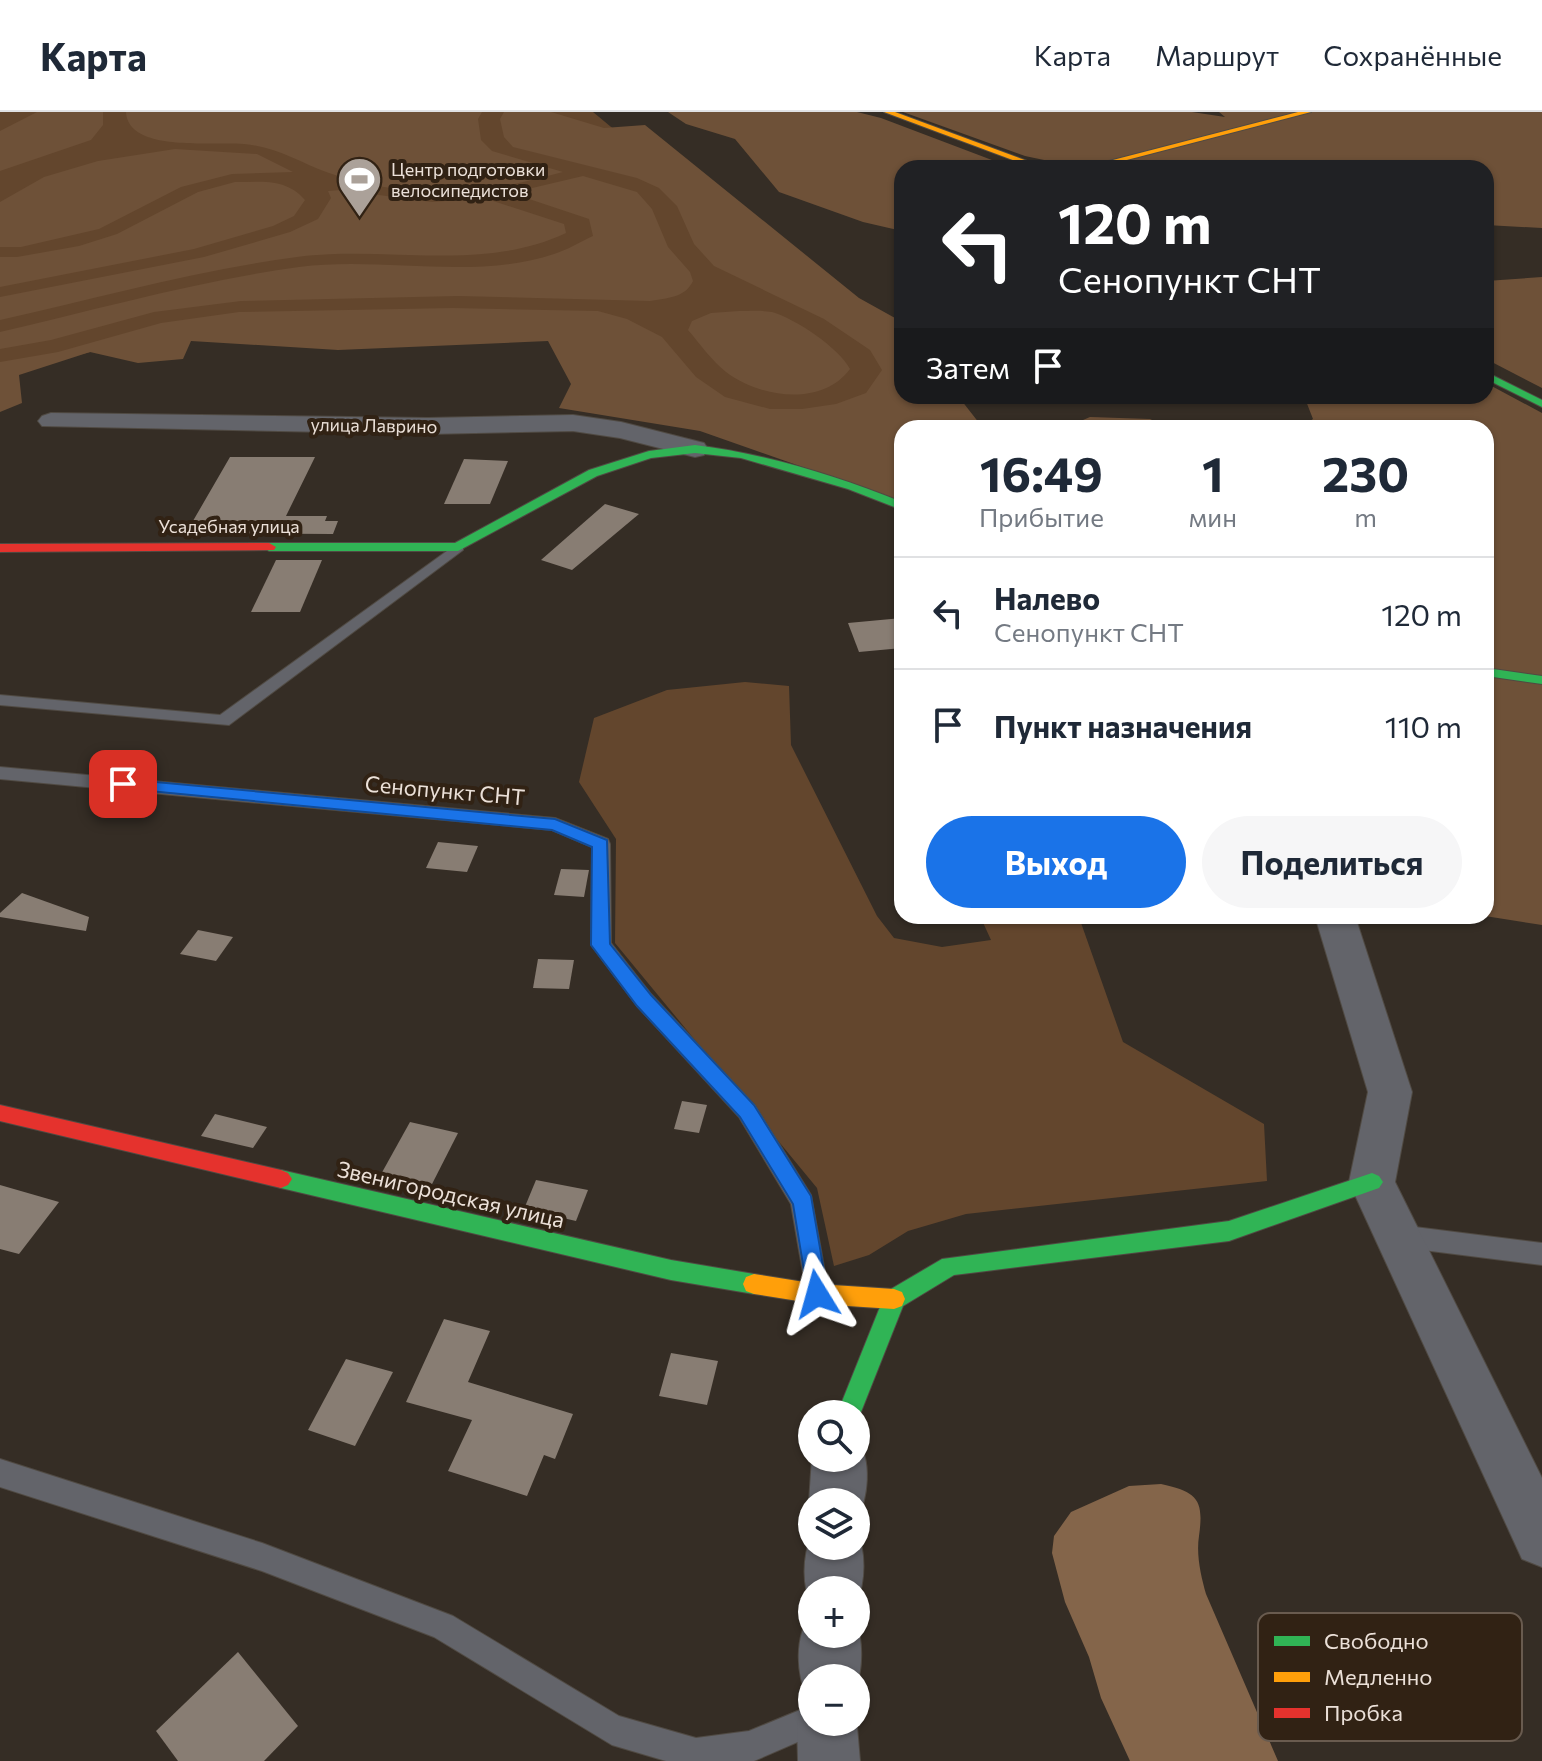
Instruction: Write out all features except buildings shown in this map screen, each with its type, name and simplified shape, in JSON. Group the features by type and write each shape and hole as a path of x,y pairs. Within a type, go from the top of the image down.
{"street":[{"path":"888,112 1020,160"},
{"path":"1119,160 1307,112"},
{"path":"1494,379 1542,404"},
{"name":"улица Лаврино","path":"51,421 428,426 573,423 621,430 695,449"},
{"path":"458,547 593,473 649,455 695,449 742,455 852,486 894,503"},
{"name":"Усадебная улица","path":"0,548 458,547"},
{"path":"1494,673 1542,680"},
{"path":"1338,924 1390,1092 1372,1182 1542,1539"},
{"name":"Звенигородская улица","path":"0,1113 671,1270 817,1294 894,1299"},
{"path":"854,1400 894,1299 950,1266 1229,1231 1372,1182"},
{"path":"828,1736 829,1761"}],"lane":[{"path":"0,700 223,721 458,547"},
{"name":"Сенопункт СНТ","path":"0,773 555,824 601,844 601,945 644,1000 747,1111 803,1202 817,1294"},
{"path":"1397,1235 1542,1254"},
{"path":"0,1473 262,1557 443,1626 612,1730 696,1754 750,1747 798,1726"}],"shaded area":[{"name":"Центр подготовки велосипедистов","path":"0,112 593,112 894,361 894,391 775,423 630,392 590,324 203,326 0,373"},
{"path":"37,112 103,112 103,125 91,140 0,171 0,131"},
{"path":"126,112 482,112 478,119 481,140 492,151 563,172 469,192 396,189 342,177 256,146 156,139 141,134 130,125"},
{"path":"504,112 551,112 604,128 645,125 859,298 894,317 894,404 964,404 977,420 894,420 894,499 700,431 559,408 571,384 548,341 338,350 191,341 183,359 138,363 90,352 19,375 22,403 0,412 0,362 58,352 161,323 239,312 453,308 598,311 627,319 662,337 696,377 725,397 770,409 802,409 836,404 866,393 882,370 870,350 824,319 714,266 694,244 677,206 659,188 637,178 513,147 504,137 500,119"},
{"path":"668,112 857,112 992,160 894,160 894,229 863,222 779,192 735,139 686,124"},
{"path":"903,112 1192,112 1225,117 1219,112 1542,112 1542,228 1494,225 1494,160 1044,160"},
{"path":"175,149 257,154 293,172 232,174 181,187 99,229 21,247 0,247 0,202 44,177 98,161"},
{"path":"583,176 637,192 652,209 668,247 690,272 693,281 690,287 675,296 650,301 458,296 241,301 154,312 51,340 0,349 0,332 261,273 331,264 491,266 554,254 593,236 589,219 511,193"},
{"path":"235,182 282,185 305,200 294,216 273,226 194,249 0,287 0,257 79,246 117,234 198,192"},
{"path":"328,191 432,202 484,198 564,224 566,233 534,245 501,252 297,257 185,277 0,320 0,297 204,257 290,232 318,219 331,198"},
{"path":"1542,277 1542,388 1494,363 1494,280"},
{"path":"772,312 793,321 837,352 850,369 838,381 807,394 773,392 740,381 716,363 688,330 692,321 711,313"},
{"path":"1494,387 1542,413 1542,925 1494,917 1494,420 1313,419 1307,404 1494,404"},
{"path":"1090,417 1152,420 1083,420"},
{"path":"745,682 789,686 791,745 877,916 894,938 942,947 991,940 984,924 1081,924 1123,1042 1264,1124 1267,1181 966,1214 908,1231 869,1255 834,1266 817,1188 615,943 616,839 579,782 594,718 667,690"},
{"path":"1161,1484 1183,1490 1196,1500 1200,1514 1199,1558 1206,1594 1258,1715 1258,1741 1269,1741 1278,1761 1130,1761 1101,1698 1089,1657 1065,1602 1052,1553 1054,1536 1071,1512 1129,1486"}],"traffic: fast":[{"path":"1494,379 1542,404"},
{"path":"269,547 458,547 593,473 649,455 695,449 742,455 852,486 894,503"},
{"path":"1494,673 1542,680"},
{"path":"281,1179 671,1270 754,1284"},
{"path":"854,1400 894,1299 950,1266 1229,1231 1372,1182"}],"traffic: slow":[{"path":"888,112 1020,160"},
{"path":"1118,160 1307,112"},
{"path":"754,1284 817,1294 894,1299"}],"traffic: jam":[{"path":"0,548 269,547"},
{"path":"0,1113 281,1179"}],"place":[{"name":"Центр подготовки велосипедистов","path":"360,218"}],"route":[{"path":"123,784 555,824 601,844 601,945 644,1000 747,1111 803,1202 817,1294"}]}
